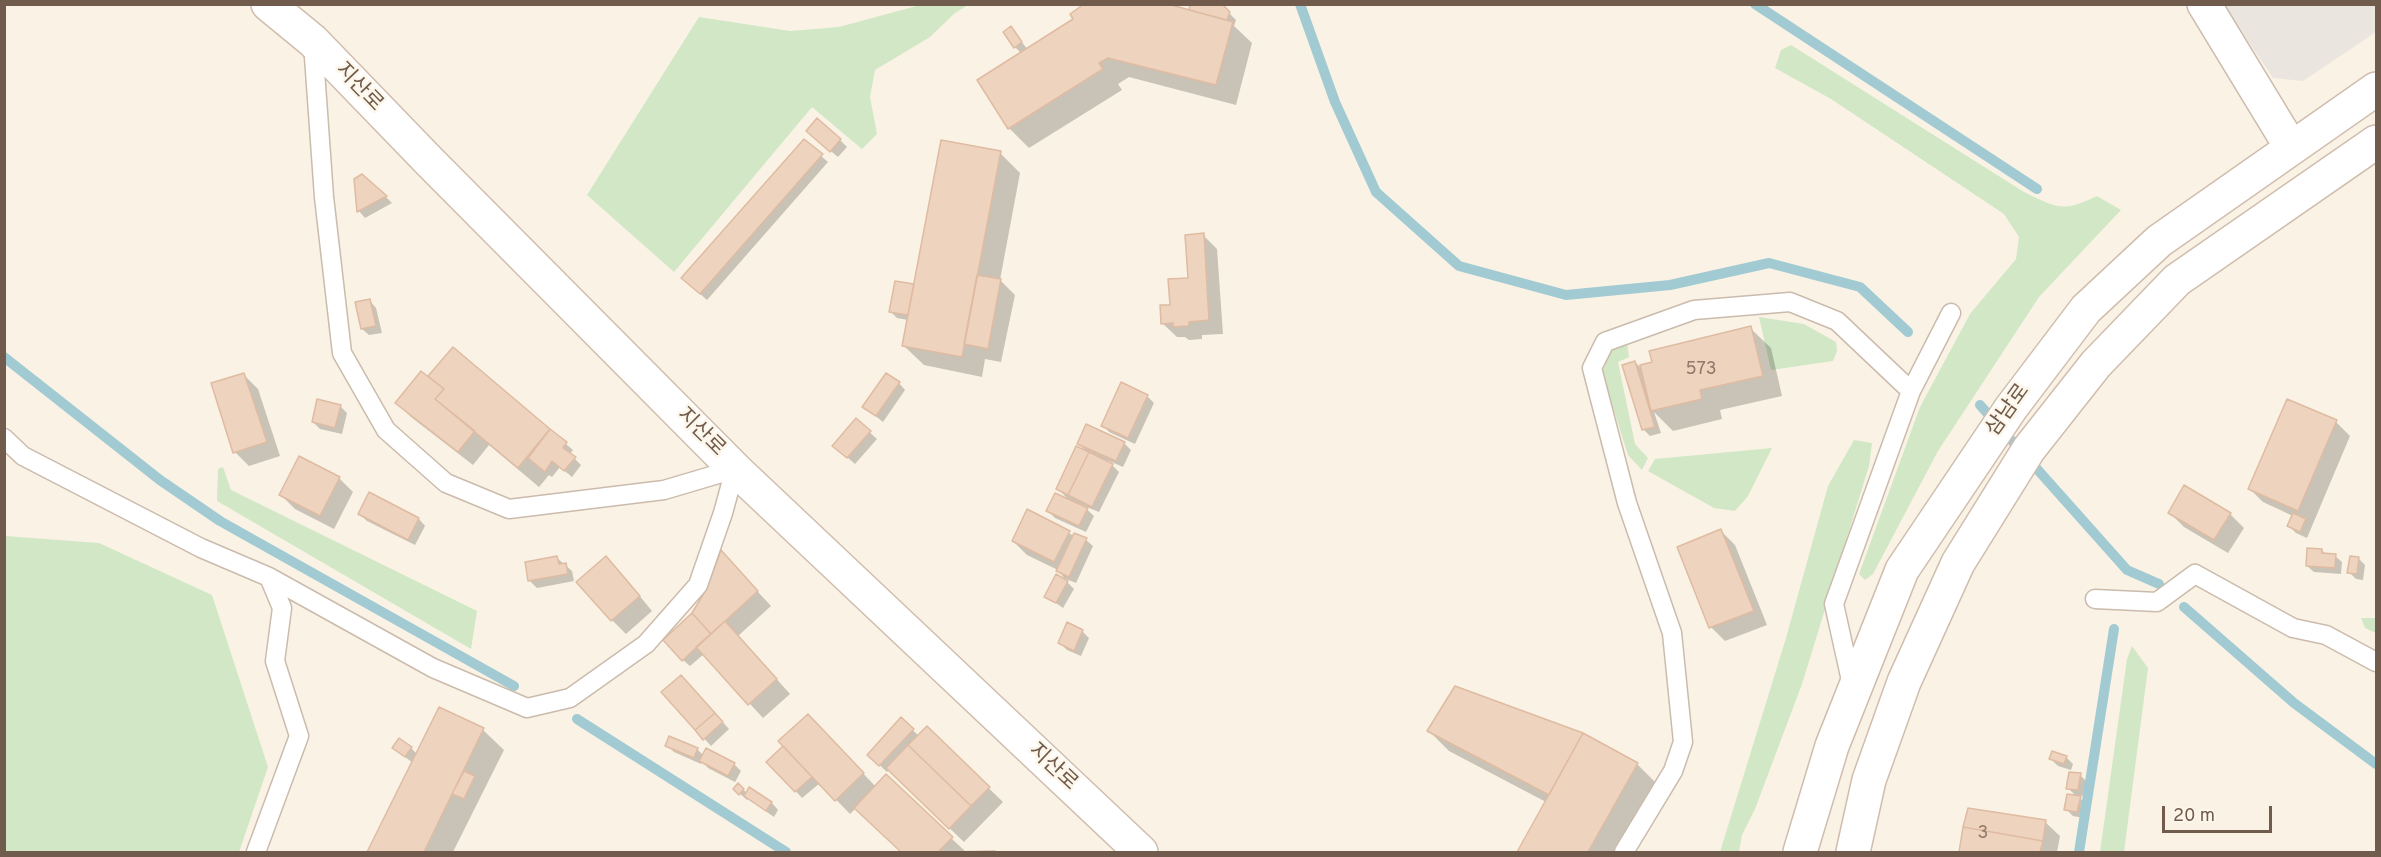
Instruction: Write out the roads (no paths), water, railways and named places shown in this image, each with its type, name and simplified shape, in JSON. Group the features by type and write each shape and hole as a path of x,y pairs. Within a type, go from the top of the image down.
{"main road":[{"name":"지산로","path":"268,4 313,40 437,170 735,469 1142,852"},
{"path":"2204,4 2291,147"},
{"name":"삼남로","path":"1800,852 1832,746 1902,570 2002,420 2086,309 2159,242 2376,89"},
{"name":"삼남로","path":"1853,852 1869,780 1904,682 1958,563 2029,449 2096,364 2177,280 2376,142"},
{"path":"1779,852 1813,810"}],"lane":[{"path":"313,40 324,197 342,353 386,430 446,483 509,509 664,490 735,469"},
{"path":"1624,852 1673,771 1683,742 1672,633 1627,503 1592,368 1605,342 1694,310 1790,302 1837,321 1911,391"},
{"path":"1854,692 1834,604 1911,391 1951,313"},
{"path":"4,438 23,456 201,548 269,577 433,668 527,708 570,698 637,651 646,644 698,585 723,513 735,469"},
{"path":"2095,599 2157,602 2195,574 2293,628 2326,635 2376,663"},
{"path":"256,852 299,736 275,661 282,608 269,577"}],"waterway":[{"path":"1300,4 1335,102 1376,192 1459,266 1566,295 1670,285 1769,263 1860,287 1908,332"},
{"path":"1755,4 2037,189"},
{"path":"4,357 160,480 220,521 514,686"},
{"path":"1980,405 2127,570 2159,584"},
{"path":"2184,607 2294,703 2376,764"},
{"path":"2079,852 2114,629"},
{"path":"577,719 786,852"}]}
